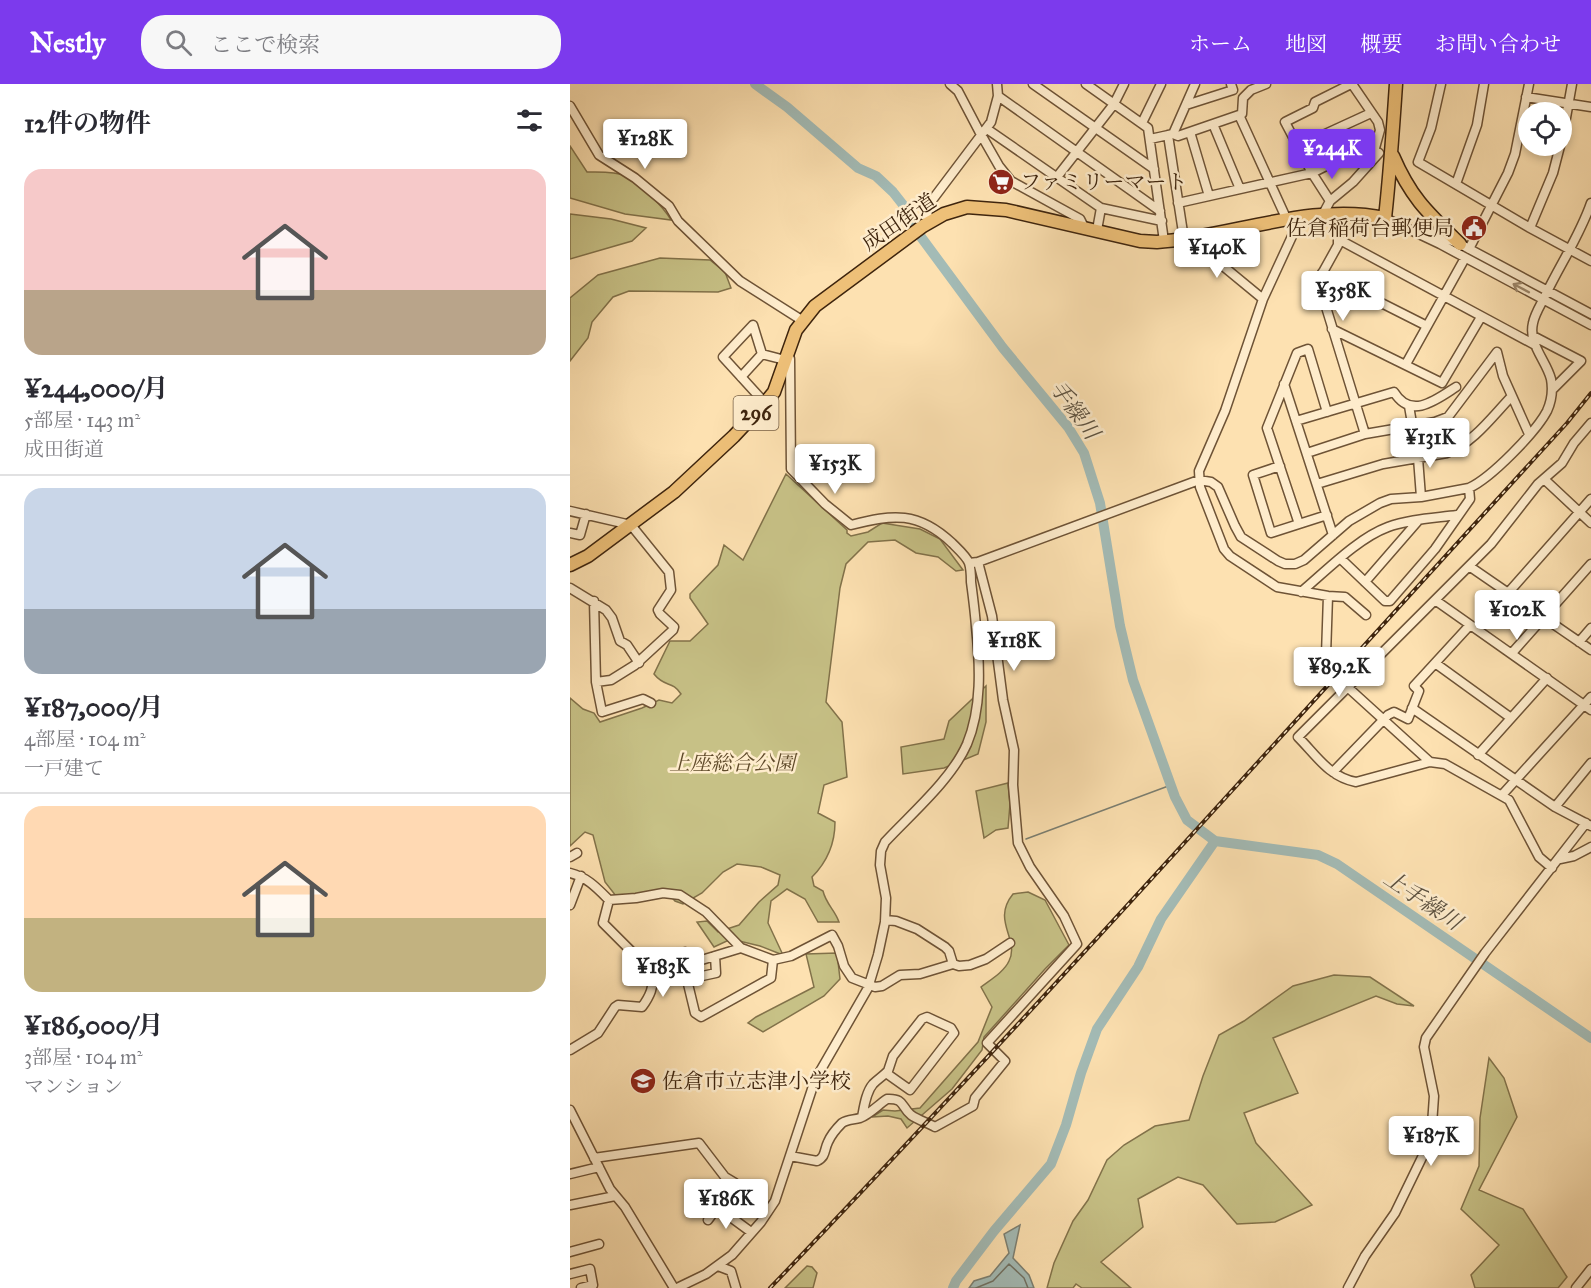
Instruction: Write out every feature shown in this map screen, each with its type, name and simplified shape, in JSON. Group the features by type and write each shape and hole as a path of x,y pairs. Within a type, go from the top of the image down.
{"highway":[{"path":"1385,218 1392,157 1391,136 1396,84"},
{"path":"1392,157 1410,191 1420,204 1465,246"},
{"name":"成田街道","path":"570,565 588,556 683,484 765,404 774,392 796,330 808,313 826,297 926,224 956,209 981,207 1006,210 1140,241 1164,242 1322,216 1366,214 1385,218"}],"street":[{"path":"950,84 958,91 984,132 999,166 1011,182 1080,219 1084,227"},
{"path":"926,224 927,211 933,198 984,132 996,109 997,84"},
{"path":"1033,84 1154,170"},
{"path":"1057,177 1114,104 1124,84"},
{"path":"1142,123 1161,84"},
{"path":"1196,84 1170,134 1178,203 1187,238 1263,299"},
{"path":"1186,105 1233,90 1231,84"},
{"path":"1150,139 1170,134 1178,136 1239,116 1242,114 1243,98 1251,90 1266,84"},
{"path":"1322,216 1330,201 1353,182 1377,150 1380,130 1378,122 1351,84 1315,102 1313,108 1285,122 1297,147 1330,201"},
{"path":"1441,84 1431,128 1418,162 1591,261"},
{"path":"1456,184 1477,125 1484,84"},
{"path":"1465,246 1492,206 1515,154 1528,84"},
{"path":"1569,102 1572,84"},
{"path":"1090,85 1148,128 1164,242"},
{"path":"998,96 1160,211"},
{"path":"1526,97 1557,102"},
{"path":"1572,104 1591,107"},
{"path":"570,106 599,155 635,178 669,206 678,221 740,281 803,321"},
{"path":"1297,147 1371,113"},
{"path":"1239,116 1287,220"},
{"path":"1213,124 1240,189"},
{"path":"984,132 1057,177 1101,208 1162,221"},
{"path":"1190,132 1209,196"},
{"path":"1377,150 1392,157"},
{"path":"1178,203 1312,172 1340,159 1365,156 1377,150"},
{"path":"1530,228 1553,173 1557,156"},
{"path":"974,563 1199,480 1211,482 1218,487 1241,537 1278,561 1295,564 1304,560 1349,521 1380,503 1391,499 1421,497 1469,488 1492,473 1546,413 1552,390 1548,372 1534,341 1533,322 1591,203"},
{"path":"1097,230 1101,208"},
{"path":"1338,215 1338,245 1318,282 1365,434"},
{"path":"1385,218 1465,246 1591,314"},
{"path":"1385,218 1591,325"},
{"path":"1300,219 1263,299 1225,411 1199,471 1199,480 1224,549 1230,556 1277,587 1345,597 1366,615"},
{"path":"1338,238 1481,317 1581,361 1552,390"},
{"path":"1406,364 1465,258"},
{"path":"1322,273 1427,326"},
{"path":"1332,329 1442,384 1481,317"},
{"path":"762,354 753,325 723,357 765,404"},
{"path":"1299,524 1267,428 1297,352 1308,349 1327,412"},
{"path":"1307,453 1365,434 1435,422 1448,417 1497,352 1511,397 1529,434"},
{"path":"762,354 790,359 791,469 825,504 851,525 878,518 925,522 947,538 974,563 992,616 1003,700 1014,750 1013,785 1018,843 1030,867 1064,916 1077,944 987,1043 1005,1061 975,1098 973,1106 935,1126 910,1114 904,1104 893,1099 882,1102 862,1117 843,1123 832,1134 821,1159 817,1161 790,1156"},
{"path":"741,377 762,354"},
{"path":"1284,384 1333,535"},
{"path":"1296,421 1394,392 1399,400 1409,406 1428,405 1456,387"},
{"path":"1317,484 1383,464 1447,453 1471,439 1511,397"},
{"path":"1409,406 1418,458 1421,497"},
{"path":"1552,868 1539,857 1512,802 1445,764 1430,762 1356,782 1347,780 1324,766 1298,737 1500,533 1544,479 1562,463 1590,425"},
{"path":"1280,466 1253,475 1271,533 1327,515"},
{"path":"1544,479 1591,523"},
{"path":"1341,559 1385,601 1390,601 1435,549 1457,514 1470,499 1469,488"},
{"path":"1508,593 1591,499"},
{"path":"570,511 631,525 669,572 671,590 658,610 674,627 662,642 660,641 639,663 611,680 596,682"},
{"path":"570,533 580,536 586,514"},
{"path":"1301,592 1364,540 1381,531 1398,524 1457,514"},
{"path":"1365,582 1418,521"},
{"path":"570,1110 615,1196 625,1207 676,1288 706,1274 732,1255 775,1201 815,1080 868,986 878,955 885,920 886,898 880,865 881,851 885,842 959,760 975,718 980,670 974,563"},
{"path":"1512,653 1591,564"},
{"path":"1469,566 1591,650"},
{"path":"570,588 606,610 612,618 620,640 627,645 639,663"},
{"path":"1328,596 1327,662 1332,673 1430,762"},
{"path":"1435,600 1588,707"},
{"path":"594,601 596,682 602,712 643,699 651,703"},
{"path":"1333,772 1388,715 1394,712 1408,719 1419,691 1414,686 1470,625"},
{"path":"1579,642 1591,628"},
{"path":"1435,663 1511,718"},
{"path":"1478,755 1548,678"},
{"path":"1502,795 1588,707 1591,697"},
{"path":"1348,1288 1365,1256 1395,1213 1431,1139 1434,1096 1424,1047 1425,1038 1485,953 1588,825 1555,807 1412,708"},
{"path":"1555,807 1590,765"},
{"path":"1560,859 1574,856 1591,847"},
{"path":"570,870 602,891 609,900"},
{"path":"570,905 581,876"},
{"path":"609,900 636,898 663,892 680,895 706,912 741,948 773,960 797,953 832,935 844,966 852,978 868,986 882,986 900,975 920,974 953,964 970,965 986,959 1010,943"},
{"path":"570,1050 598,1033 615,1007 618,1005 642,1007 650,994 653,973 603,923 609,900"},
{"path":"885,920 896,921 917,929 945,947 949,951 953,964"},
{"path":"649,967 684,952 695,962 741,948"},
{"path":"715,956 716,973 693,978 688,984 695,1013 700,1017 771,978 773,960"},
{"path":"862,1117 873,1084 886,1073 893,1056 921,1019 927,1017 951,1028 954,1033 910,1090 886,1073"},
{"path":"594,1158 699,1143 725,1176 735,1183 708,1220"},
{"path":"570,1174 599,1167"},
{"path":"570,1205 615,1196"},
{"path":"717,1207 751,1232"},
{"path":"570,1251 599,1245"},
{"path":"718,1266 730,1271 736,1288"},
{"path":"570,1274 590,1269 593,1285 581,1288"},
{"path":"1576,1288 1591,1269"}],"green space":[{"path":"570,146 587,172 626,176 651,196 671,220 625,214 570,198"},
{"path":"570,214 611,219 646,228 632,241 570,259"},
{"path":"660,258 710,260 725,272 731,288 718,292 629,291 613,297 592,322 588,338 570,361 570,298 598,275"},
{"name":"上座総合公園","path":"786,474 851,536 868,532 882,523 920,529 940,539 963,570 956,571 938,557 916,553 895,540 868,542 846,564 840,588 826,702 842,722 847,777 824,785 818,813 835,822 835,830 829,852 812,877 814,886 823,891 839,922 818,922 805,899 787,889 771,901 768,923 783,955 760,946 731,939 714,947 697,922 707,921 718,932 739,925 778,885 780,875 761,867 737,864 723,872 702,893 683,904 675,901 667,892 616,896 605,882 593,835 585,832 570,846 570,698 583,709 594,713 600,722 659,700 672,703 681,694 675,687 654,674 670,641 690,641 708,624 690,598 690,594 718,565 724,545 743,560"},
{"path":"986,686 986,722 978,754 944,768 903,774 901,747 944,739 949,721"},
{"path":"1008,783 1010,804 1008,828 996,830 984,838 976,791"},
{"path":"1028,892 1045,900 1069,945 984,1037 982,1050 952,1089 907,1128 901,1119 888,1116 872,1117 883,1110 920,1108 978,1042 992,1007 981,987 1004,969 1011,953 1005,921 1007,904 1013,894"},
{"path":"837,953 840,979 824,996 763,1032 748,1023 814,987 806,954"},
{"path":"1334,975 1370,977 1414,1006 1397,1004 1376,996 1273,1038 1298,1093 1244,1113 1256,1143 1312,1205 1275,1222 1237,1224 1203,1185 1178,1177 1138,1199 1143,1227 1101,1262 1131,1288 1082,1288 1076,1284 1073,1288 1047,1288 1054,1263 1073,1221 1088,1200 1107,1160 1124,1145 1155,1126 1189,1120 1219,1035 1244,1021 1293,986"},
{"path":"1489,1058 1504,1078 1517,1117 1479,1190 1523,1209 1567,1277 1558,1288 1475,1288 1471,1275 1499,1245 1461,1209 1479,1166 1480,1118"},
{"path":"807,1266 812,1267 817,1273 813,1288 785,1288"}],"water":[{"path":"1020,1225 1013,1258 1029,1275 1034,1288 969,1288 974,1281 990,1276 1009,1253 1004,1234"}],"waterway":[{"name":"手繰川","path":"755,84 787,107 858,168 876,176 893,192 904,206 921,237 1003,348 1068,427 1084,453 1100,503 1120,626 1133,680 1175,797 1187,820 1215,841"},
{"path":"1026,839 1171,785"},
{"name":"上手繰川","path":"1215,841 1318,855 1337,864 1591,1038"},
{"path":"953,1288 994,1231 1051,1164 1097,1029 1138,967 1161,919 1215,841"}],"railway":[{"path":"770,1288 1071,966 1567,423 1591,393"}],"place":[{"name":"ファミリーマート","path":"1001,182"},
{"name":"佐倉稲荷台郵便局","path":"1474,228"},
{"name":"佐倉市立志津小学校","path":"643,1081"}]}
